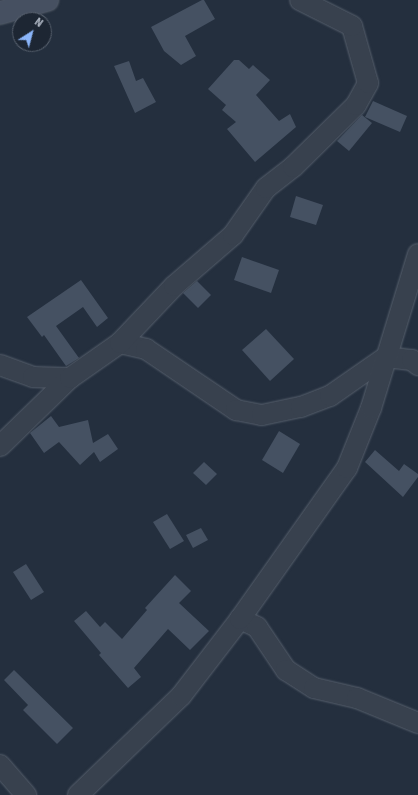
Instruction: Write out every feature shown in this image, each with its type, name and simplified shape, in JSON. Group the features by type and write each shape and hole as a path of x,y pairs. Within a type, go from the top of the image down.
{"main road":[{"path":"0,13 47,0"}],"street":[{"path":"0,446 70,378 120,343 174,286 233,235 266,188 293,167 356,105 368,83 352,26 300,0"},
{"path":"78,795 182,696 240,619 347,468 371,408 418,254"},
{"path":"120,343 146,348 236,410 262,415 301,407 330,396 386,357 412,360 418,365"},
{"path":"0,365 33,377 70,378"},
{"path":"240,619 257,627 286,670 314,688 357,698 418,723"},
{"path":"0,765 26,795"}],"building":[{"path":"204,0 215,19 185,36 196,56 181,65 164,51 151,27"},
{"path":"234,60 239,60 249,69 253,65 270,80 256,95 279,121 290,114 296,127 255,162 227,129 236,122 222,110 226,105 208,89"},
{"path":"129,61 136,81 143,78 156,102 135,113 114,66"},
{"path":"373,101 407,116 400,132 365,117"},
{"path":"362,115 372,123 349,151 337,141"},
{"path":"296,196 323,205 316,225 290,217"},
{"path":"242,257 279,270 271,293 234,280"},
{"path":"81,280 108,318 97,327 83,307 56,326 79,358 66,366 44,335 42,337 27,317"},
{"path":"197,281 211,295 198,308 183,293"},
{"path":"266,329 294,359 270,381 242,350"},
{"path":"51,416 59,427 88,420 93,443 108,434 118,449 100,462 94,452 80,465 59,442 44,453 30,433"},
{"path":"279,431 300,444 283,473 262,460"},
{"path":"375,450 399,471 404,464 418,474 418,477 403,497 365,462"},
{"path":"204,462 217,474 206,485 193,473"},
{"path":"167,514 184,541 170,549 153,522"},
{"path":"201,528 208,540 193,548 186,535"},
{"path":"26,564 44,592 31,600 13,572"},
{"path":"175,575 191,591 179,603 209,631 190,650 168,629 134,668 141,677 128,688 99,655 101,653 74,621 86,611 100,627 105,622 122,639 147,610 145,608"},
{"path":"14,670 73,728 57,744 23,710 28,705 4,680"}]}
